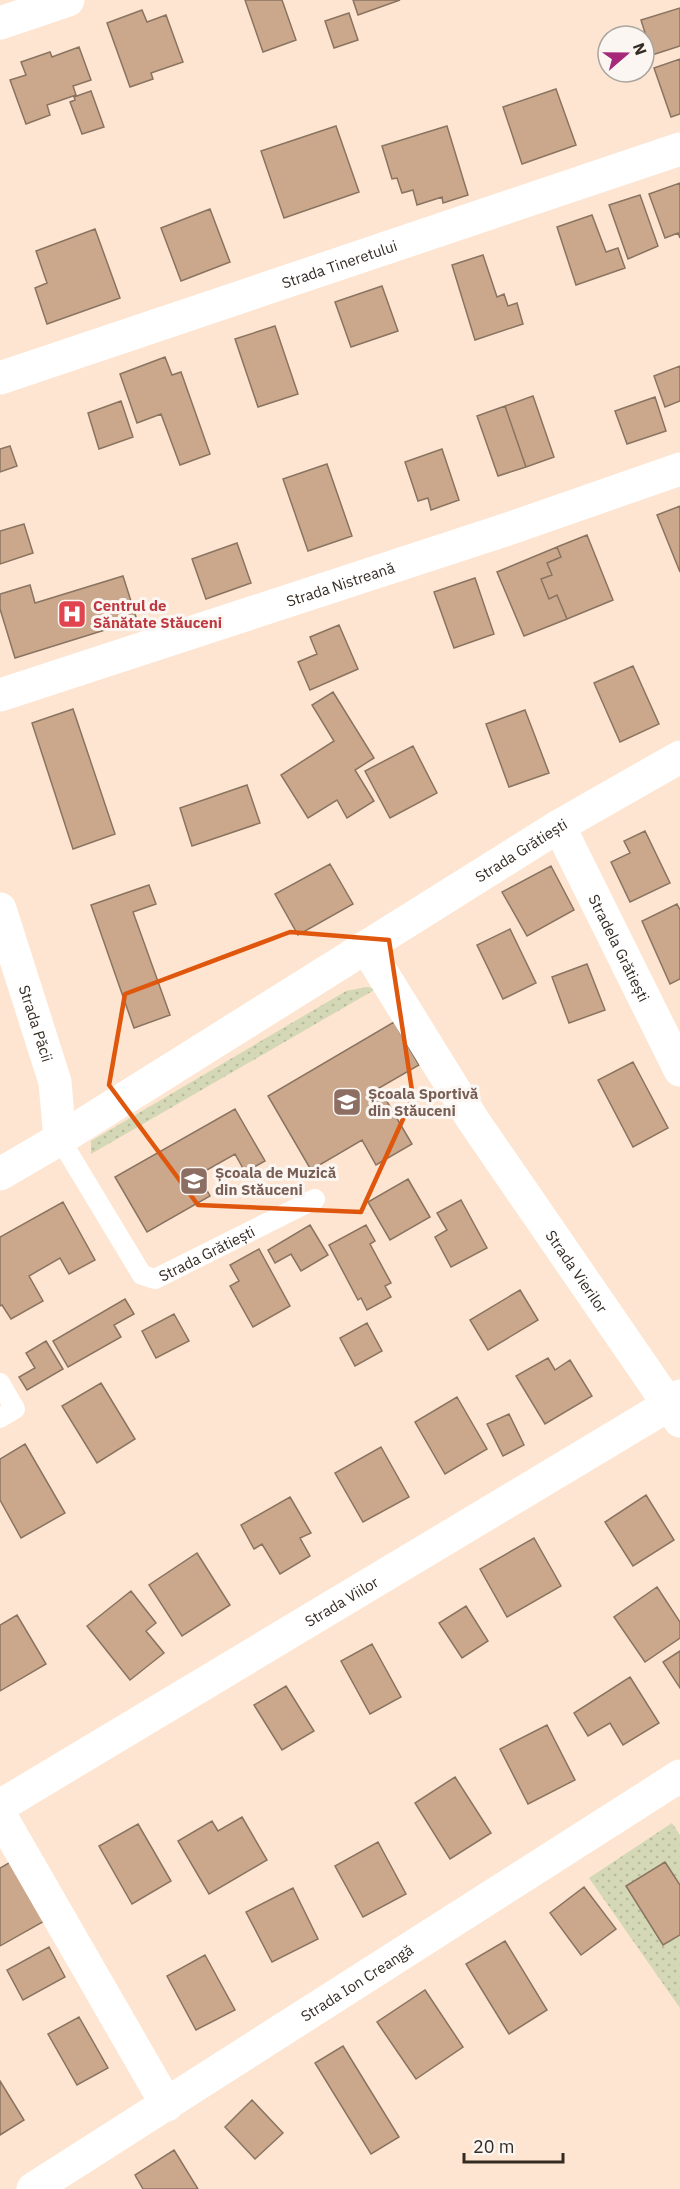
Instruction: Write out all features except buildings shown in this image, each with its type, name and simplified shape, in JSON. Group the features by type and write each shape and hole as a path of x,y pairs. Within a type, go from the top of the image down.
{"street":[{"path":"0,23 68,0"},
{"name":"Strada Tineretului","path":"0,378 680,149"},
{"name":"Strada Nistreană","path":"0,695 505,530 680,469"},
{"name":"Strada Grătiești","path":"0,1174 60,1139 559,826 680,757"},
{"name":"Stradela Grătiești","path":"559,826 680,1070"},
{"name":"Strada Păcii","path":"0,909 55,1083 60,1139"},
{"name":"Strada Vierilor","path":"366,947 473,1120 676,1407"},
{"name":"Strada Viilor","path":"0,1806 676,1407"},
{"name":"Strada Ion Creangă","path":"33,2189 680,1776"},
{"path":"0,1815 167,2105"}],"lane":[{"name":"Strada Grătiești","path":"60,1139 142,1275 155,1279 315,1200"},
{"path":"0,1383 15,1409 0,1418"}],"highlighted area":[{"path":"290,932 389,940 413,1097 361,1212 198,1205 109,1085 125,994"}],"green space":[{"path":"367,987 376,989 91,1154 91,1141 346,991"},
{"path":"672,1823 680,1835 680,2008 589,1878"}],"place":[{"name":"Centrul de Sănătate Stăuceni","path":"72,614"},
{"name":"Școala Sportivă din Stăuceni","path":"347,1102"},
{"name":"Școala de Muzică din Stăuceni","path":"194,1181"}]}
